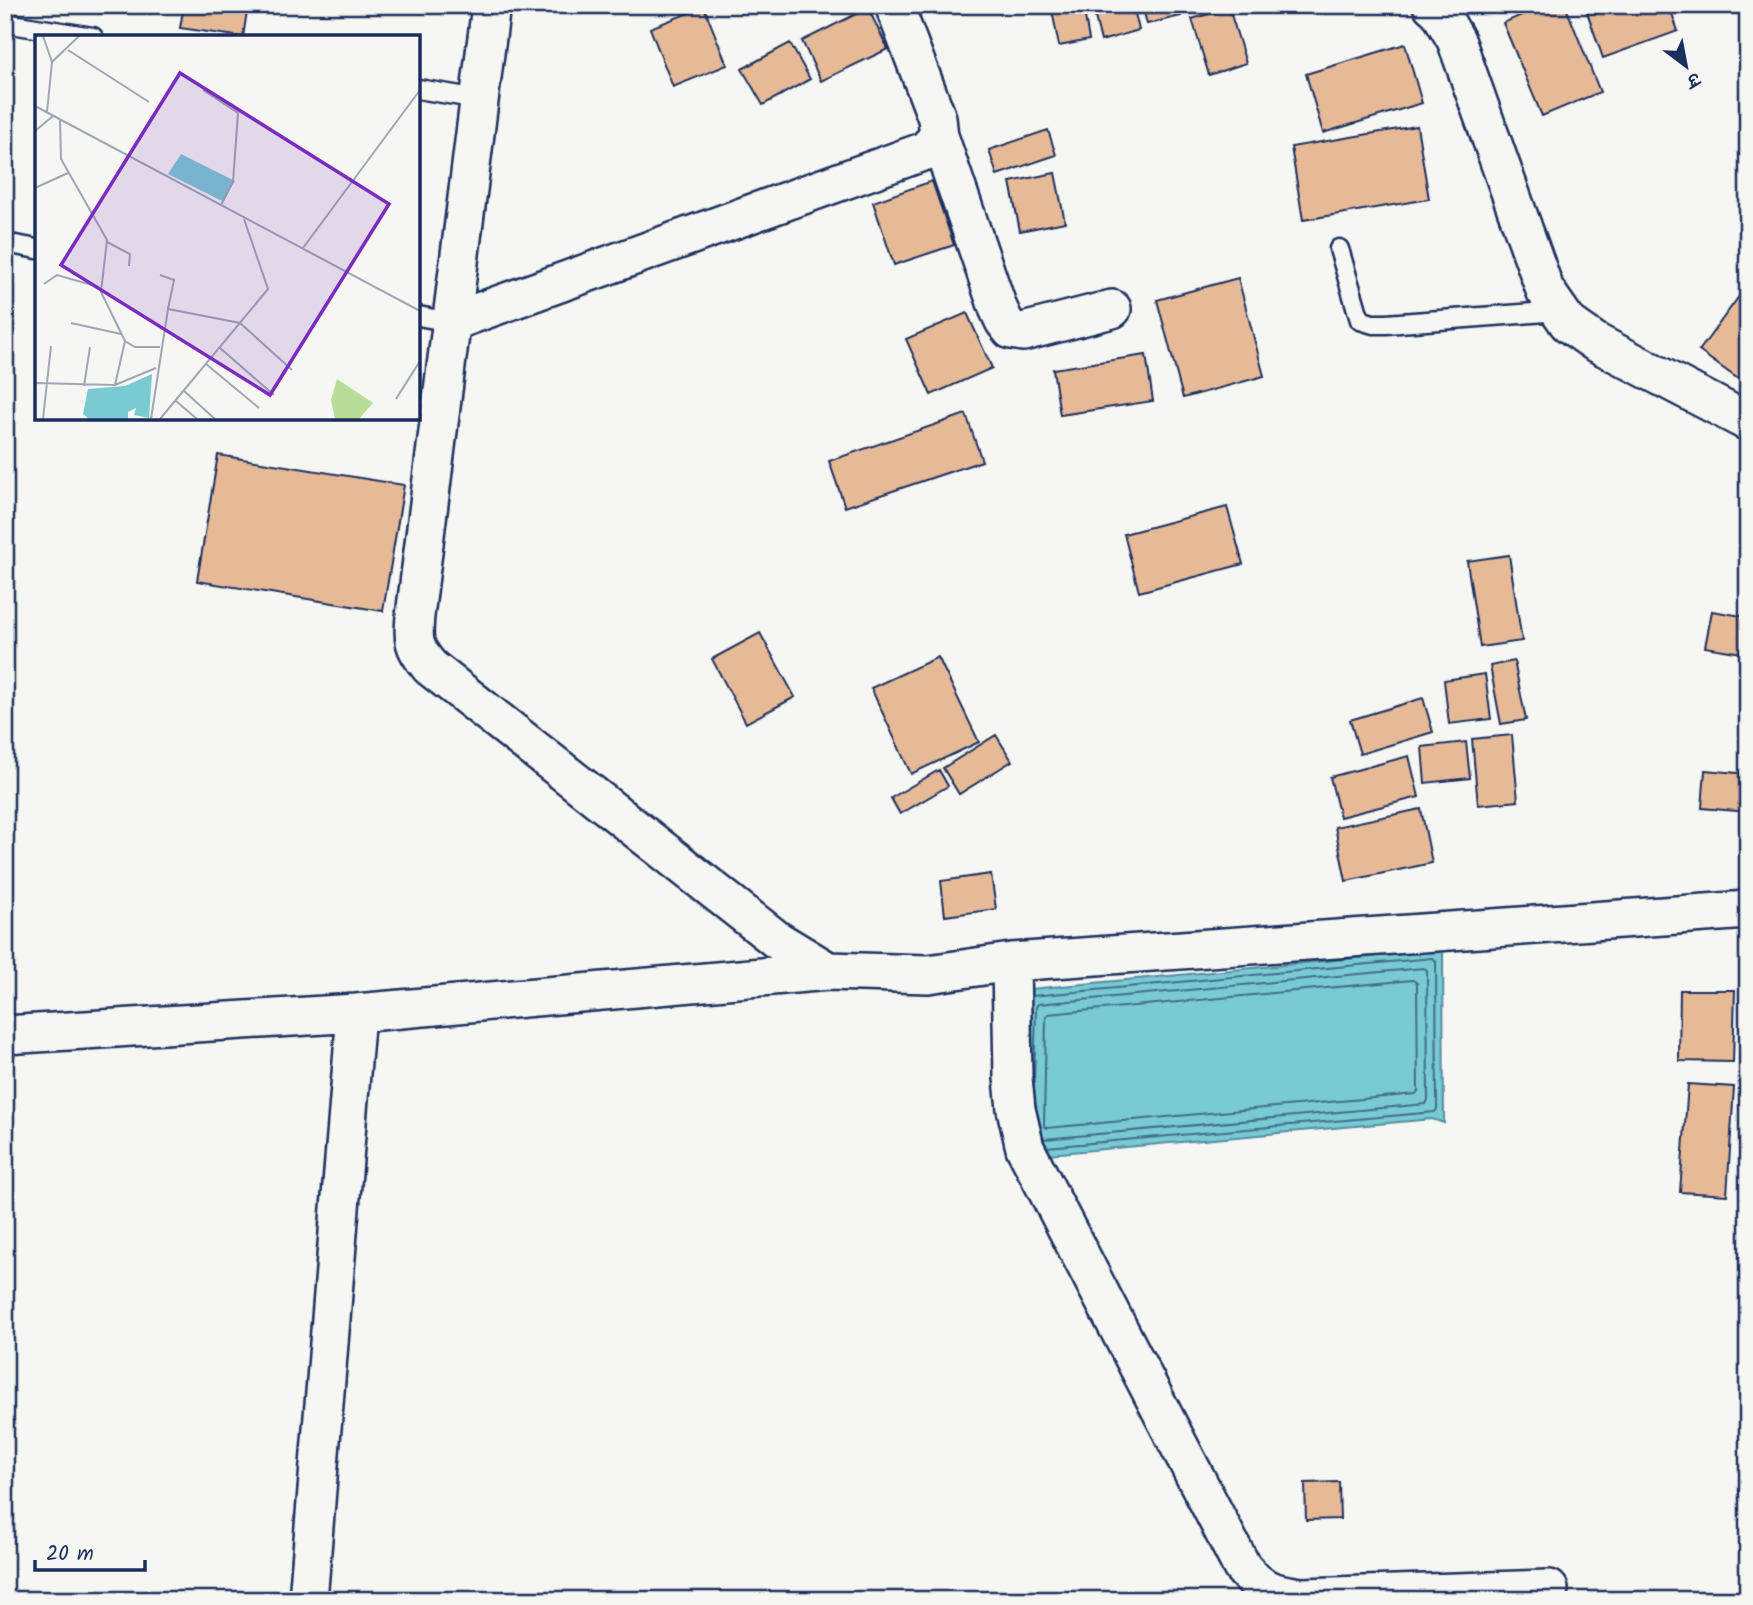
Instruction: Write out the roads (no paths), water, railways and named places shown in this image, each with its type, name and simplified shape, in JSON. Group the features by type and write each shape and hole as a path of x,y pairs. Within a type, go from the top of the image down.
{"street":[{"path":"491,5 479,99 435,319 415,616 414,636 418,653 430,667 777,940 828,971"},
{"path":"894,5 937,118 939,136 1004,321 1012,330 1023,332 1112,309"},
{"path":"1443,7 1545,290 1560,311 1569,323 1595,342 1748,422"},
{"path":"435,319 925,151 939,136"},
{"path":"5,1035 356,1013 828,971 928,974 1011,962 1748,910"},
{"path":"1011,962 1013,1078 1016,1109 1026,1148 1242,1567 1256,1583 1276,1594 1302,1597 1549,1589"},
{"path":"308,1600 356,1013"}],"lane":[{"path":"5,23 80,35"},
{"path":"420,89 479,99"},
{"path":"5,243 35,248"},
{"path":"1339,249 1360,320 1373,324 1560,311"}],"water":[{"path":"1443,950 1444,1123 1432,1119 1017,1157 1020,990"}]}
